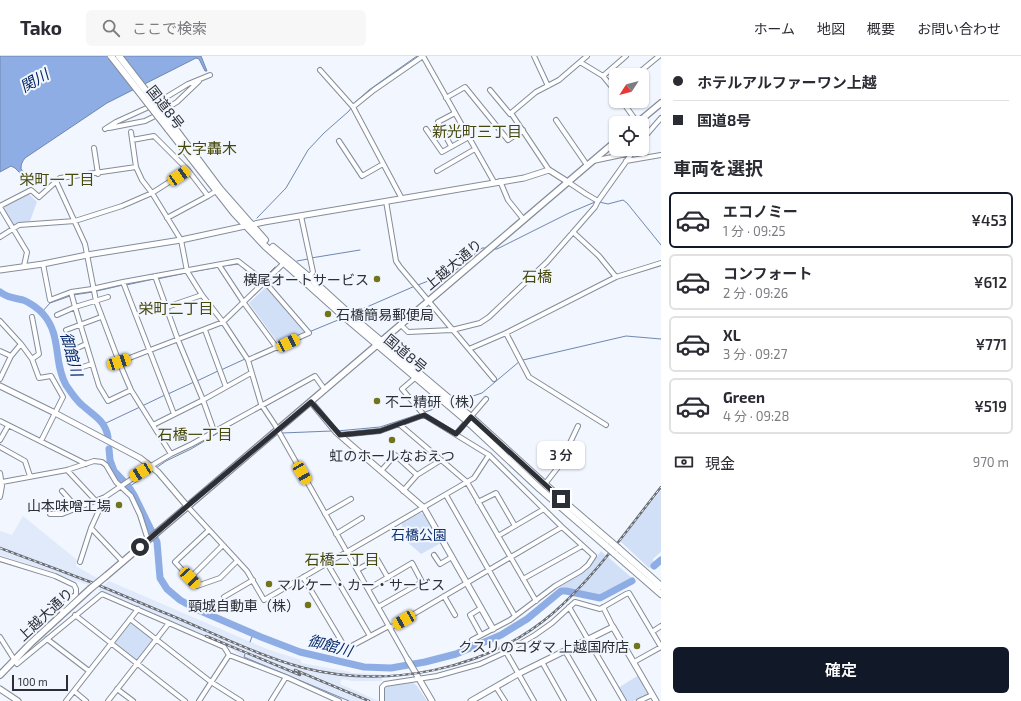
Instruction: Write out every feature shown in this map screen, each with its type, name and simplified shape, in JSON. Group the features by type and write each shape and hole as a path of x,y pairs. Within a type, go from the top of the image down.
{"highway":[{"name":"国道8号","path":"111,56 153,105"},
{"name":"国道8号","path":"118,56 153,105 249,226 309,277 416,377 469,419 540,489 661,586"},
{"name":"国道8号","path":"170,127 216,191 284,263 545,484 609,544"},
{"name":"国道8号","path":"616,550 661,594"}],"main road":[{"path":"645,116 661,103"},
{"name":"上越大通り","path":"149,539 609,147"},
{"path":"123,562 149,539"},
{"name":"上越大通り","path":"0,675 63,613 123,562"}],"street":[{"path":"353,107 374,90 423,56 475,149 508,200 524,220"},
{"path":"534,56 548,86"},
{"path":"511,113 536,92 559,80 587,56"},
{"path":"603,76 626,56"},
{"path":"644,68 658,56"},
{"path":"580,62 603,76 609,83"},
{"path":"320,70 353,107 402,199"},
{"path":"152,116 145,120 104,129 153,105 188,84 210,75 200,80 177,102 166,108"},
{"path":"446,98 465,87 508,140 523,130"},
{"path":"490,90 510,114 511,113 549,170 598,201"},
{"path":"451,146 438,122 455,113"},
{"path":"649,132 661,118"},
{"path":"556,120 587,165"},
{"path":"426,129 442,152 469,137"},
{"path":"131,132 136,167 142,180 152,193 181,240 187,271 248,360 261,404 275,425 432,701"},
{"path":"132,140 154,136 188,170 208,196"},
{"path":"339,141 362,176 383,164"},
{"path":"94,148 98,174"},
{"path":"437,171 475,149"},
{"path":"625,161 661,154"},
{"path":"592,161 617,156"},
{"path":"401,325 408,332 452,330 480,323 495,313 547,262 595,208 598,201 629,156"},
{"path":"24,266 27,252 0,206 31,190 39,197 60,178 98,174 136,167"},
{"path":"0,236 19,225 75,221 122,206 152,193 188,170"},
{"path":"0,270 44,264 87,255 181,240 301,216 524,178 549,170"},
{"path":"56,181 85,244 92,289 119,362 131,390 171,454"},
{"path":"168,218 216,191"},
{"path":"386,201 396,261 494,379"},
{"path":"301,216 313,272 309,277"},
{"path":"573,232 599,256 616,277"},
{"path":"44,264 50,300 72,292 238,261 265,282 308,333 248,360"},
{"path":"119,362 223,322 284,263"},
{"path":"470,349 506,333 616,277 661,263"},
{"path":"219,265 244,303 277,348"},
{"path":"155,276 178,340 214,431"},
{"path":"122,282 174,414"},
{"path":"72,292 80,325 99,386 108,401 131,390"},
{"path":"167,307 202,295"},
{"path":"57,315 75,307 108,297"},
{"path":"32,317 39,354 32,359"},
{"path":"66,330 102,317"},
{"path":"0,321 21,344 32,359 39,378 51,376 63,397 41,441"},
{"path":"205,330 226,387"},
{"path":"506,333 529,377 606,425"},
{"path":"0,379 11,356 21,344"},
{"path":"71,351 86,344"},
{"path":"0,351 11,356"},
{"path":"73,370 92,364"},
{"path":"153,425 203,400 251,373"},
{"path":"50,514 62,514 105,497 131,478 171,454 181,450 261,404 314,376 325,390"},
{"path":"416,377 402,389 422,413 489,455 562,528 594,556 588,565 581,571 555,586 507,622 472,640"},
{"path":"0,386 126,449 151,466 247,571 264,600 474,478 489,455"},
{"path":"456,434 486,399"},
{"path":"311,402 340,435 424,508 493,629"},
{"path":"340,435 380,431 422,413"},
{"path":"0,421 86,464"},
{"path":"399,424 467,482 536,601"},
{"path":"0,440 8,426"},
{"path":"545,484 559,466 578,426"},
{"path":"0,446 25,461 30,476"},
{"path":"381,470 395,455 417,475"},
{"path":"403,490 417,475 441,460"},
{"path":"2,482 68,470 94,461 102,462 106,465 120,486 128,493 135,504 149,539"},
{"path":"68,470 95,500"},
{"path":"0,473 2,482 0,497"},
{"path":"62,491 77,508"},
{"path":"478,502 496,493 515,526"},
{"path":"446,495 515,616"},
{"path":"80,562 91,528 105,497"},
{"path":"325,514 351,499"},
{"path":"498,536 544,509"},
{"path":"336,534 362,518"},
{"path":"91,528 123,562"},
{"path":"303,577 346,649 389,627 562,528"},
{"path":"209,530 175,562 197,586 220,578 237,561"},
{"path":"190,578 223,545"},
{"path":"523,579 582,546"},
{"path":"434,555 440,564 452,557"},
{"path":"0,559 55,576 74,585 76,594 61,608 63,613"},
{"path":"357,570 377,559 388,578"},
{"path":"327,563 370,636"},
{"path":"368,589 412,563 422,582 378,607"},
{"path":"224,597 253,580"},
{"path":"382,701 382,687 385,684 419,679 470,667 506,652 535,635 552,623 576,602 600,609 626,593 629,594 661,647 634,662"},
{"path":"0,637 17,664 102,594 224,647 229,655 286,677 339,701"},
{"path":"444,596 455,614"},
{"path":"569,607 624,701"},
{"path":"603,607 656,701"},
{"path":"481,608 470,615 481,636"},
{"path":"66,701 138,610"},
{"path":"75,615 185,701"},
{"path":"130,619 212,682 241,701"},
{"path":"108,701 169,623"},
{"path":"652,632 661,626"},
{"path":"473,701 518,674 613,627"},
{"path":"47,639 89,671"},
{"path":"565,651 594,701"},
{"path":"506,652 534,701"},
{"path":"199,701 229,655"},
{"path":"542,662 564,701"},
{"path":"271,701 286,677"},
{"path":"496,687 505,701"},
{"path":"117,689 133,701"},
{"path":"0,690 18,701"},
{"path":"74,691 86,701"},
{"path":"638,701 652,695"}],"shaded area":[{"path":"23,516 77,560 76,566 97,578 88,585 0,555 0,531 12,535"},
{"path":"109,581 267,649 301,660 301,663 351,673 382,674 382,681 352,681 342,679 340,684 379,701 350,701 240,655 230,648 98,590"}],"green space":[{"path":"29,194 37,202 30,221 14,225 3,208"},
{"path":"266,287 304,332 278,343 249,303"},
{"path":"661,490 661,552 653,559 654,565 649,568 620,541"},
{"name":"石橋公園","path":"420,513 424,514 441,543 421,554 407,542 404,538 402,529 402,523"},
{"path":"601,551 632,578 600,595 592,595 559,587 586,571"},
{"path":"131,622 153,640 136,662 114,644"},
{"path":"639,675 650,694 635,701 626,701 618,688"},
{"path":"413,683 417,686 427,701 383,700 383,689 386,685"}],"water":[{"name":"関川","path":"0,56 201,56 207,71 205,71 199,59 196,58 107,103 25,158 21,166 21,169 26,175 23,176 11,166 0,172"}],"waterway":[{"path":"352,105 369,90 417,56"},
{"path":"257,218 286,188 308,150 351,108"},
{"path":"599,202 608,204 623,200 661,245"},
{"path":"493,249 497,249 569,213 595,202"},
{"path":"418,285 456,270 482,248 486,248"},
{"path":"311,258 360,250"},
{"path":"297,261 308,259"},
{"path":"222,266 239,264"},
{"path":"241,266 259,283 261,281"},
{"path":"191,272 219,267"},
{"path":"263,279 275,267"},
{"path":"157,279 186,273"},
{"path":"126,285 154,279"},
{"path":"97,291 123,285"},
{"path":"353,313 415,286"},
{"name":"御館川","path":"0,292 8,297 28,302 43,314 49,322 53,331 62,376 66,385 80,403 101,422 108,437"},
{"path":"73,295 93,292"},
{"path":"42,312 50,303 70,296"},
{"path":"309,332 338,320"},
{"path":"523,360 626,336 661,339"},
{"path":"221,370 245,359"},
{"path":"461,400 482,393 520,361"},
{"path":"197,381 218,371"},
{"path":"168,394 194,382"},
{"path":"142,406 165,395"},
{"path":"104,424 140,407"},
{"path":"425,412 440,407"},
{"path":"337,431 380,427 420,414"},
{"path":"156,468 243,418"},
{"path":"282,433 332,431"},
{"name":"御館川","path":"109,449 110,460 114,471 129,487 134,495 157,542 160,578 167,589 180,600 196,609 300,652 364,667 391,668 425,662 456,654 501,635 527,619 561,591 600,598 632,581"},
{"path":"129,487 153,470"},
{"name":"御館川","path":"654,566 661,560"},
{"path":"250,642 253,634"},
{"path":"245,654 244,657 349,701"}],"railway":[{"path":"0,548 96,584 236,644 287,663 336,674 369,676 402,675 435,670 467,661 497,649 526,633 552,614 582,585 610,553 661,487"},
{"path":"206,636 300,675"},
{"path":"295,670 369,701"}],"place":[{"name":"横尾オートサービス","path":"377,279"},
{"name":"石橋簡易郵便局","path":"328,314"},
{"name":"不二精研（株）","path":"377,401"},
{"name":"虹のホールなおえつ","path":"392,440"},
{"name":"山本味噌工場","path":"119,505"},
{"name":"マルケー・カー・サービス","path":"269,584"},
{"name":"頸城自動車（株）","path":"308,605"},
{"name":"クスリのコダマ 上越国府店","path":"637,646"}],"district":[{"name":"新光町三丁目","path":"477,131"},
{"name":"大字轟木","path":"207,148"},
{"name":"栄町一丁目","path":"57,179"},
{"name":"石橋","path":"537,276"},
{"name":"栄町二丁目","path":"176,308"},
{"name":"石橋一丁目","path":"195,434"},
{"name":"石橋二丁目","path":"342,559"}],"route":[{"path":"140,547 311,402 340,435 380,431 424,415 456,434 471,417 561,499"}]}
